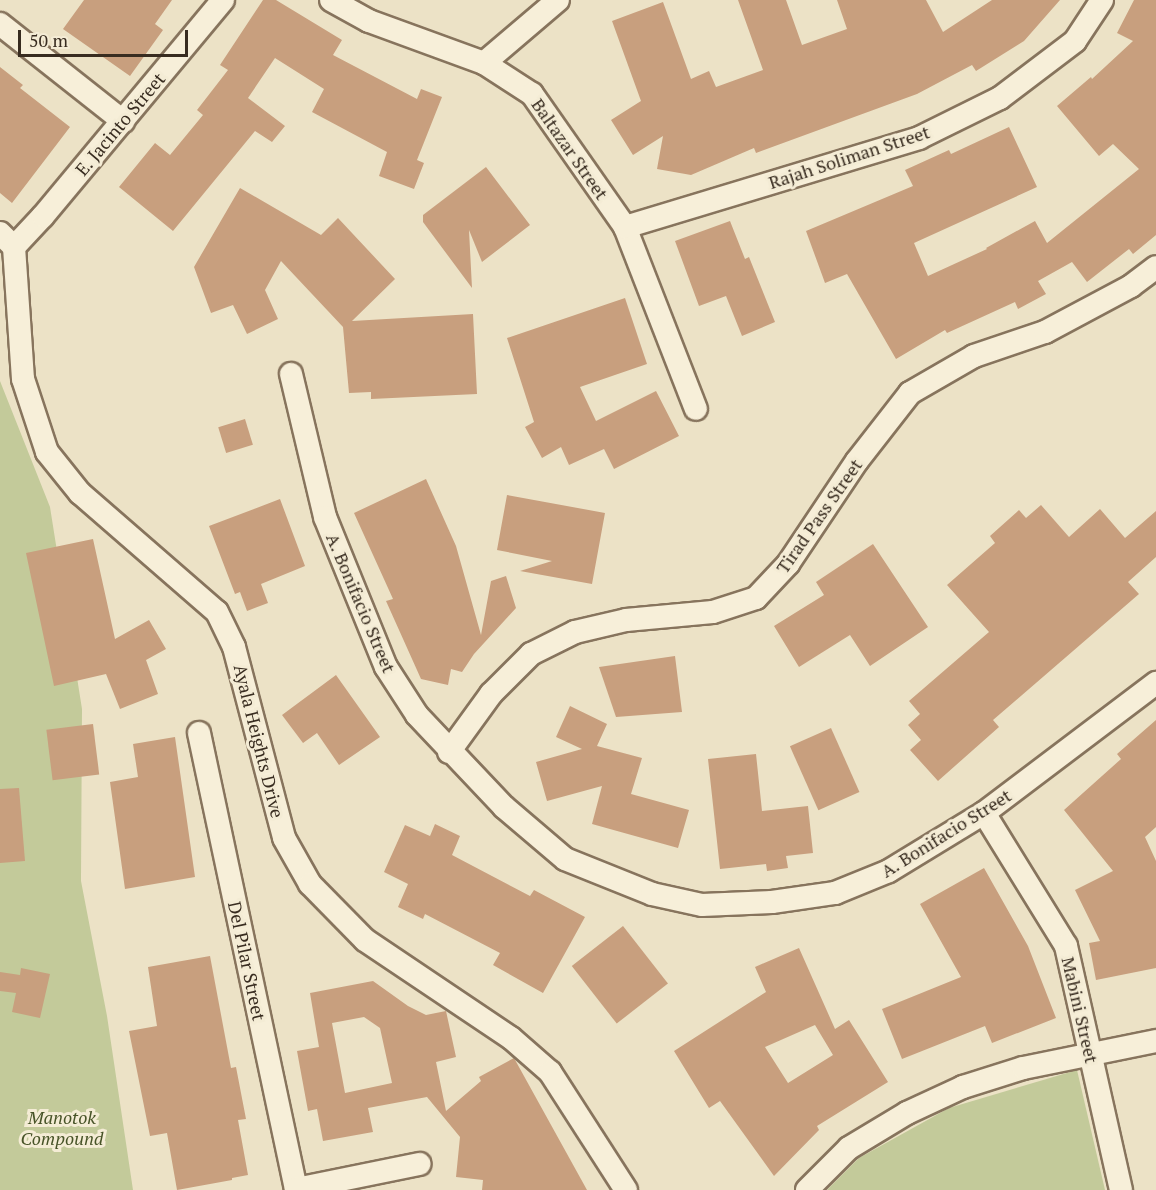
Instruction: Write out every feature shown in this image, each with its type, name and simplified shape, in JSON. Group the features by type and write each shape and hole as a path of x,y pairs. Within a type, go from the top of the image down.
{"street":[{"name":"E. Jacinto Street","path":"7,240 123,121 223,0"},
{"name":"Baltazar Street","path":"331,0 369,21 484,63 532,94 625,227 696,409"},
{"path":"484,63 558,0"},
{"name":"Rajah Soliman Street","path":"625,227 919,138 1000,98 1075,41 1102,0"},
{"path":"0,24 123,121"},
{"name":"Ayala Heights Drive","path":"7,240 23,379 47,452 80,494 217,612 234,646 284,838 310,884 364,940 511,1038 550,1072 626,1190"},
{"name":"Tirad Pass Street","path":"449,752 491,694 531,654 575,632 626,620 712,612 756,598 788,564 857,461 910,393 974,356 1045,332 1131,286 1156,267"},
{"name":"A. Bonifacio Street","path":"291,374 325,517 386,667 417,715 449,752 504,807 565,858 652,894 702,904 772,902 835,893 889,871 984,813 1156,683"},
{"name":"Del Pilar Street","path":"199,733 296,1190"},
{"name":"Mabini Street","path":"984,813 1066,946 1121,1190"},
{"path":"807,1190 849,1148 907,1113 963,1088 1023,1068 1156,1041"},
{"path":"296,1190 419,1164"}],"green space":[{"name":"Manotok Compound","path":"0,381 50,507 82,709 81,881 107,1016 133,1190 0,1190"},
{"path":"1077,1070 1105,1190 827,1190 859,1158 949,1108"}],"building":[{"path":"84,0 172,0 155,24 163,30 130,76 63,29"},
{"path":"263,0 276,0 342,40 333,55 417,99 421,89 442,97 417,160 424,163 414,189 379,176 387,152 312,112 324,89 275,58 248,98 285,126 272,142 255,131 173,231 119,187 155,143 170,155 203,115 197,110 228,70 220,65"},
{"path":"738,0 786,0 802,45 847,29 837,0 926,0 943,32 992,0 1060,0 1024,41 976,71 972,65 917,94 756,153 754,148 691,175 657,169 663,136 633,155 611,120 641,101 612,21 663,2 691,79 709,71 716,87 763,70"},
{"path":"1134,0 1156,0 1156,235 1133,254 1129,249 1087,282 1072,262 1038,281 1046,294 1018,309 1015,302 947,333 945,330 896,359 847,274 825,283 806,231 913,186 905,170 949,150 951,154 1009,127 1037,187 914,243 928,276 987,249 1035,221 1047,243 1139,169 1113,144 1099,156 1057,106 1091,77 1092,79 1133,41 1117,33"},
{"path":"0,67 23,85 20,88 70,127 12,203 0,193"},
{"path":"486,167 530,225 482,262 469,230 472,288 423,222 423,215"},
{"path":"240,188 321,235 338,218 395,279 352,321 473,314 477,394 371,399 371,392 349,393 343,327 281,261 265,290 278,319 247,334 233,305 211,313 194,267"},
{"path":"730,221 745,259 749,257 775,322 742,336 726,296 699,306 675,241"},
{"path":"625,298 647,364 580,387 596,421 656,391 679,436 614,469 604,449 569,465 561,447 542,458 525,427 534,422 507,338"},
{"path":"245,419 253,445 226,453 218,427"},
{"path":"426,479 456,546 481,635 491,581 506,576 516,608 474,654 462,672 451,669 448,685 421,679 386,601 393,599 354,513"},
{"path":"507,495 605,513 592,584 520,571 552,561 497,550"},
{"path":"280,499 305,566 261,584 268,603 247,611 240,592 235,594 209,526"},
{"path":"1041,505 1069,537 1100,509 1125,538 1156,511 1156,557 1128,582 1139,594 993,720 999,727 938,781 910,750 921,740 908,725 920,714 909,701 989,632 947,585 995,543 990,536 1019,510 1026,518"},
{"path":"93,539 115,639 149,620 166,649 146,660 158,694 120,709 106,674 54,686 26,553"},
{"path":"873,544 928,627 870,666 850,635 799,667 774,626 824,595 816,582"},
{"path":"675,656 682,712 616,717 599,667"},
{"path":"336,675 380,737 339,765 317,733 303,743 282,715"},
{"path":"570,706 607,724 597,746 642,758 631,794 689,810 678,848 592,824 602,786 547,801 536,762 582,749 556,737"},
{"path":"1156,720 1156,827 1145,837 1156,861 1156,968 1096,980 1089,943 1100,941 1075,890 1113,871 1064,810 1121,759 1117,754"},
{"path":"93,724 99,775 53,780 46,730"},
{"path":"831,728 859,792 818,810 790,746"},
{"path":"175,737 195,877 125,889 110,782 138,777 133,744"},
{"path":"756,754 762,811 808,806 813,853 786,856 788,868 767,871 766,864 720,869 708,759"},
{"path":"19,788 25,861 0,863 0,789"},
{"path":"435,824 460,836 452,855 530,896 534,890 585,917 543,993 493,965 500,953 425,914 423,919 398,907 408,884 384,872 405,825 430,836"},
{"path":"984,868 1028,946 1056,1018 992,1043 985,1026 902,1059 882,1009 961,977 920,904"},
{"path":"623,926 668,984 617,1024 572,966"},
{"path":"799,948 835,1029 849,1020 888,1082 817,1126 819,1130 774,1176 720,1101 709,1108 674,1051 766,992 755,967","holes":["815,1025 833,1055 788,1083 765,1047"]},
{"path":"210,956 231,1068 236,1067 246,1119 238,1120 248,1175 177,1190 167,1133 150,1136 129,1031 157,1026 148,967"},
{"path":"21,968 50,974 40,1018 12,1012 16,993 0,991 0,972 20,975"},
{"path":"373,981 408,1006 426,1015 446,1011 456,1057 436,1062 446,1111 481,1081 479,1077 514,1058 587,1190 482,1190 483,1180 456,1177 460,1137 427,1097 368,1108 373,1132 323,1141 317,1109 308,1111 297,1051 319,1047 310,993","holes":["364,1017 380,1028 392,1083 345,1093 332,1023"]}]}
